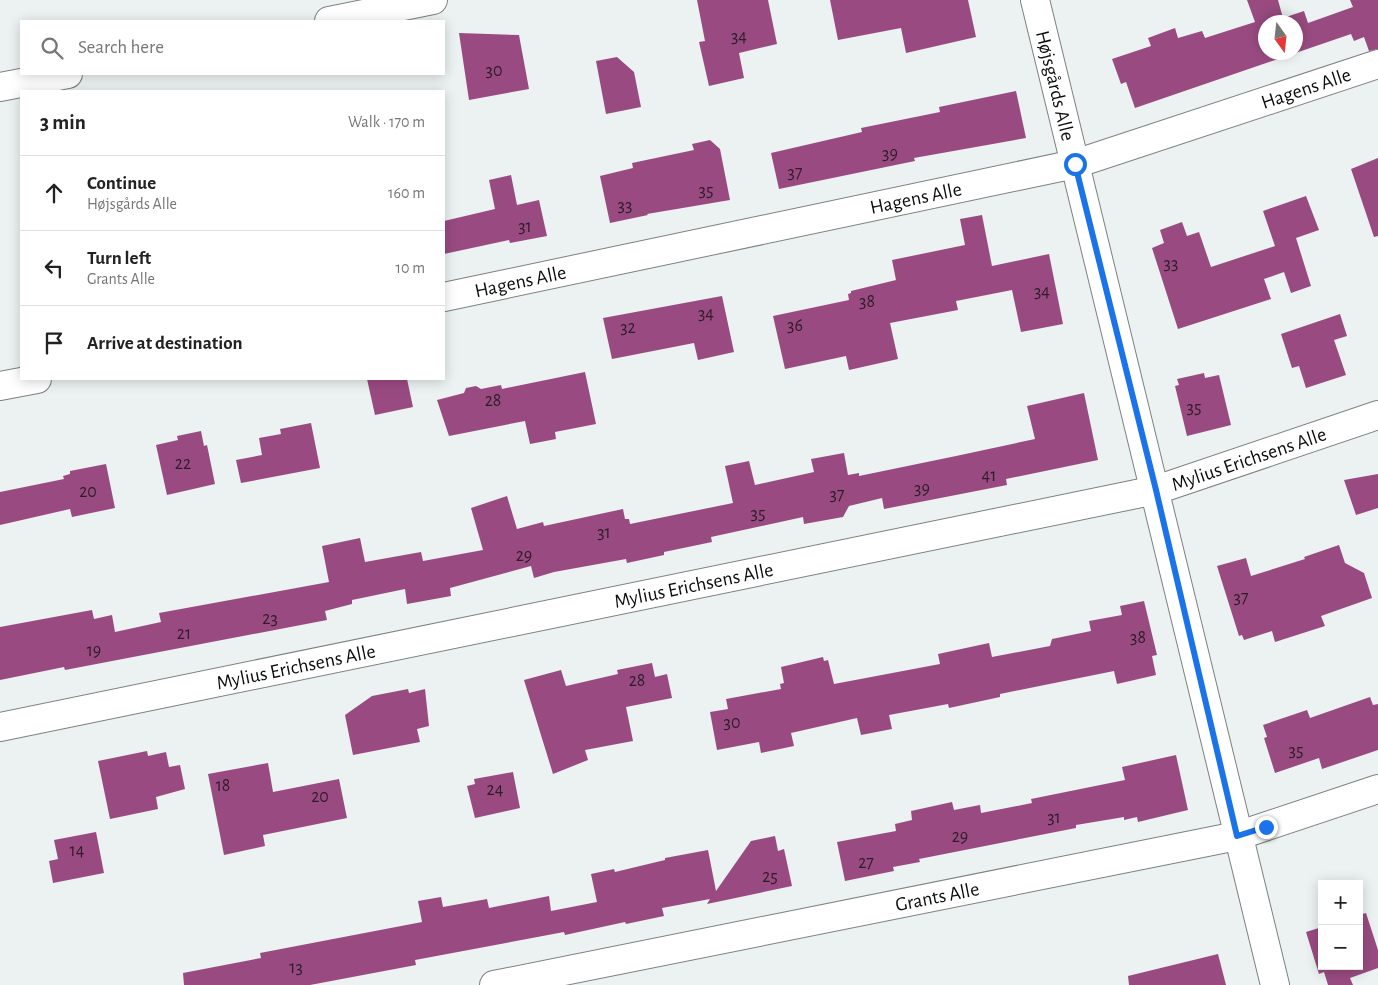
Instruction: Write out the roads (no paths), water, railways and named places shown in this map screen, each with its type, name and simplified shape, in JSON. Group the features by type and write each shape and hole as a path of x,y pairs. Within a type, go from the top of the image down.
{"street":[{"path":"335,20 433,0"},
{"name":"Højsgårds Alle","path":"1035,0 1156,490 1237,836 1275,985"},
{"name":"Hagens Alle","path":"445,297 1075,164 1378,64"},
{"path":"0,88 63,75"},
{"path":"0,386 32,380"},
{"name":"Mylius Erichsens Alle","path":"0,727 1156,490 1378,415"},
{"name":"Grants Alle","path":"494,985 1237,836 1378,789"}]}
